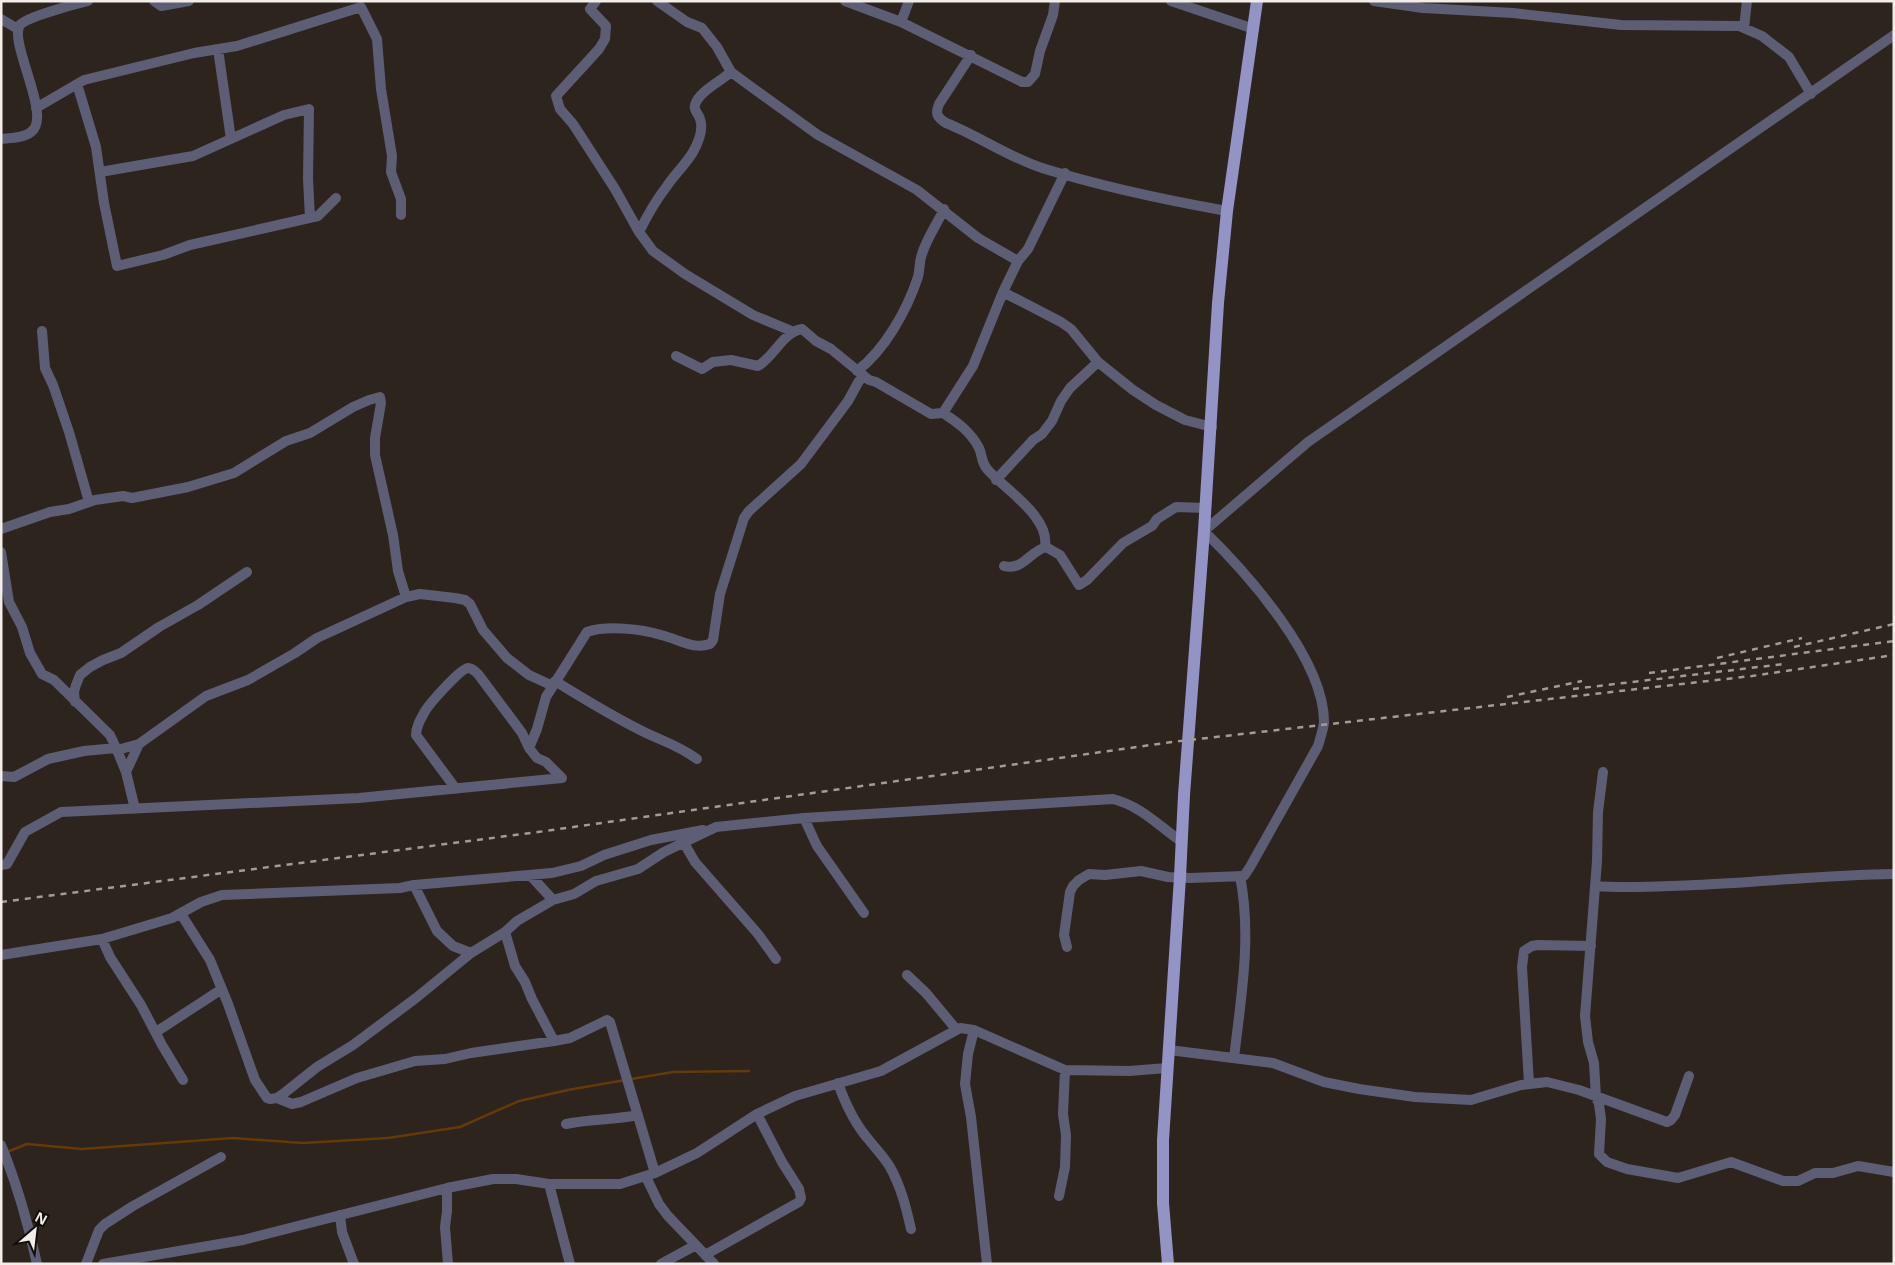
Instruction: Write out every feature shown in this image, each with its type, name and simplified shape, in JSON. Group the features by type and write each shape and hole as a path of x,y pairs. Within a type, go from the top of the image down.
{"main road":[{"path":"1168,1264 1165,1242 1163,1176 1167,1068 1184,795 1212,427 1218,303 1227,211 1257,1"}],"street":[{"path":"1,139 33,131 37,121 36,108 20,48 18,29 23,23 41,15 88,1"},
{"path":"154,1 161,6 189,1"},
{"path":"596,1 590,9 606,26 606,39 599,50 556,96 560,109 573,124 615,189 639,232 654,250 685,274 753,315 794,332"},
{"path":"657,1 687,22 702,28 717,47 731,72 818,134 917,190 944,209 978,238 1018,261"},
{"path":"845,1 901,22 971,55 1014,80 1022,82 1028,82 1035,74 1040,51 1053,15 1055,1"},
{"path":"901,22 909,1"},
{"path":"1171,1 1254,29"},
{"path":"1374,1 1423,8 1513,13 1622,25 1739,26 1762,36 1789,57 1811,94"},
{"path":"1744,28 1747,1"},
{"path":"36,108 84,80 237,46 361,7 377,39 381,89 392,156 391,172 402,199 401,215"},
{"path":"1,19 18,29"},
{"path":"1067,947 1064,936 1070,892 1073,886 1084,876 1141,871 1180,878 1244,876 1318,746 1324,725 1322,704 1308,666 1296,643 1265,598 1244,572 1204,531 1308,442 1894,35"},
{"path":"218,49 231,139"},
{"path":"971,55 939,104 936,112 938,117 1016,157 1042,168 1118,189 1184,204 1227,211"},
{"path":"639,232 648,214 693,152 699,140 701,124 695,110 695,103 708,89 731,72"},
{"path":"77,84 96,147 104,203 117,266 163,255 190,245 318,216 336,198"},
{"path":"100,172 193,156 284,115 309,109 308,179 310,218"},
{"path":"943,412 973,366 1003,292 1018,261 1028,249 1065,174"},
{"path":"529,748 546,698 587,632 595,629 623,629 660,634 702,647 710,644 713,640 720,594 744,518 749,511 801,464 848,401 859,381 860,374 902,316 911,298 919,274 920,258 927,239 944,209"},
{"path":"1003,292 1071,329 1098,362 1133,390 1156,405 1185,420 1212,427"},
{"path":"42,331 45,368 53,385 69,432 89,502"},
{"path":"676,356 702,369 714,362 731,360 758,366 794,332 805,331 860,374 931,414 943,412 962,426 980,450 982,463 996,480 1036,517 1045,536 1045,547"},
{"path":"996,480 1033,440 1042,434 1052,421 1061,401 1070,388 1098,362"},
{"path":"1,529 50,512 68,509 89,502 123,496 132,498 188,487 234,473 286,441 310,433 353,407 380,397 381,403 375,438 375,455 394,535 398,571 406,597"},
{"path":"1045,547 1060,555 1079,585 1087,580 1122,543 1152,526 1158,519 1176,507 1206,508"},
{"path":"1004,566 1011,568 1022,564 1045,547"},
{"path":"1,552 9,602 22,627 30,653 42,674 54,680 110,735 126,772 135,809"},
{"path":"75,702 74,692 80,675 90,667 121,653 247,572"},
{"path":"1,776 14,777 48,759 84,751 116,749 139,744 206,696 248,680 317,638 406,597 420,594 465,600 470,604 483,630 508,658 529,675 554,683 644,732 676,746 697,759"},
{"path":"1,865 7,864 25,832 61,812 359,798 456,789 562,778 546,762 537,758 529,748 522,732 478,674 472,669 465,669 457,675 424,712 416,729 416,735 456,789"},
{"path":"126,772 139,744"},
{"path":"1602,772 1585,1016 1587,1036 1594,1064 1596,1097 1600,1104 1599,1154 1608,1162 1627,1169 1678,1178 1731,1162 1783,1182 1798,1181 1815,1173 1832,1173 1858,1166 1894,1172"},
{"path":"1,955 102,939 181,914 201,902 222,895 400,888 414,885 552,872 581,866 604,855 651,840 716,828 804,818 1112,799 1140,809 1182,842"},
{"path":"804,818 817,846 864,913"},
{"path":"276,1098 317,1067 353,1045 416,998 471,953 505,932 517,921 553,900 574,894 596,882 638,869 664,852 716,828"},
{"path":"684,843 695,862 758,934 776,959"},
{"path":"530,874 553,900"},
{"path":"1595,886 1656,888 1833,875 1894,874"},
{"path":"1234,1058 1244,978 1245,951 1244,899 1240,876"},
{"path":"414,885 437,931 453,946 471,953"},
{"path":"181,914 210,960 255,1080 267,1098 276,1098 292,1104 301,1102 357,1078 416,1060 445,1059 471,1053 570,1038 609,1020 638,1115 659,1204 714,1264"},
{"path":"505,932 514,966 525,982 554,1041"},
{"path":"102,939 112,960 138,1001 182,1080"},
{"path":"1529,1083 1522,966 1524,951 1538,945 1591,946"},
{"path":"907,975 926,993 956,1029"},
{"path":"156,1032 222,989"},
{"path":"103,1264 243,1240 447,1188 493,1179 516,1179 549,1184 620,1184 651,1175 697,1153 757,1114 795,1096 881,1071 956,1029 974,1030 1065,1070 1129,1071 1167,1068"},
{"path":"974,1030 968,1054 965,1084 971,1117 987,1264"},
{"path":"1169,1050 1273,1063 1324,1082 1359,1090 1415,1097 1471,1100 1529,1083 1547,1082 1558,1084 1666,1122 1671,1120 1674,1115 1689,1076"},
{"path":"1059,1196 1065,1167 1066,1135 1063,1114 1065,1070"},
{"path":"838,1083 843,1098 855,1119 868,1139 882,1154 897,1180 905,1202 911,1229"},
{"path":"705,1255 799,1202 801,1198 800,1189 782,1162 757,1114"},
{"path":"566,1124 583,1120 618,1119 638,1115"},
{"path":"1,1145 14,1177 27,1218 36,1264"},
{"path":"86,1264 99,1230 105,1224 133,1206 221,1157"},
{"path":"549,1184 570,1264"},
{"path":"447,1188 445,1227 448,1264"},
{"path":"340,1215 342,1232 354,1264"},
{"path":"661,1264 696,1245"}],"waterway":[{"path":"631,1079 673,1072 749,1071"},
{"path":"7,1152 27,1144 82,1149 233,1138 303,1143 388,1138 460,1127 519,1101 625,1080"}],"railway":[{"path":"1794,647 1894,624"},
{"path":"1717,658 1802,638"},
{"path":"1649,673 1894,641"},
{"path":"1,902 538,832 1172,742 1752,676 1894,655"},
{"path":"1573,689 1784,664"},
{"path":"1507,697 1582,681"}]}
